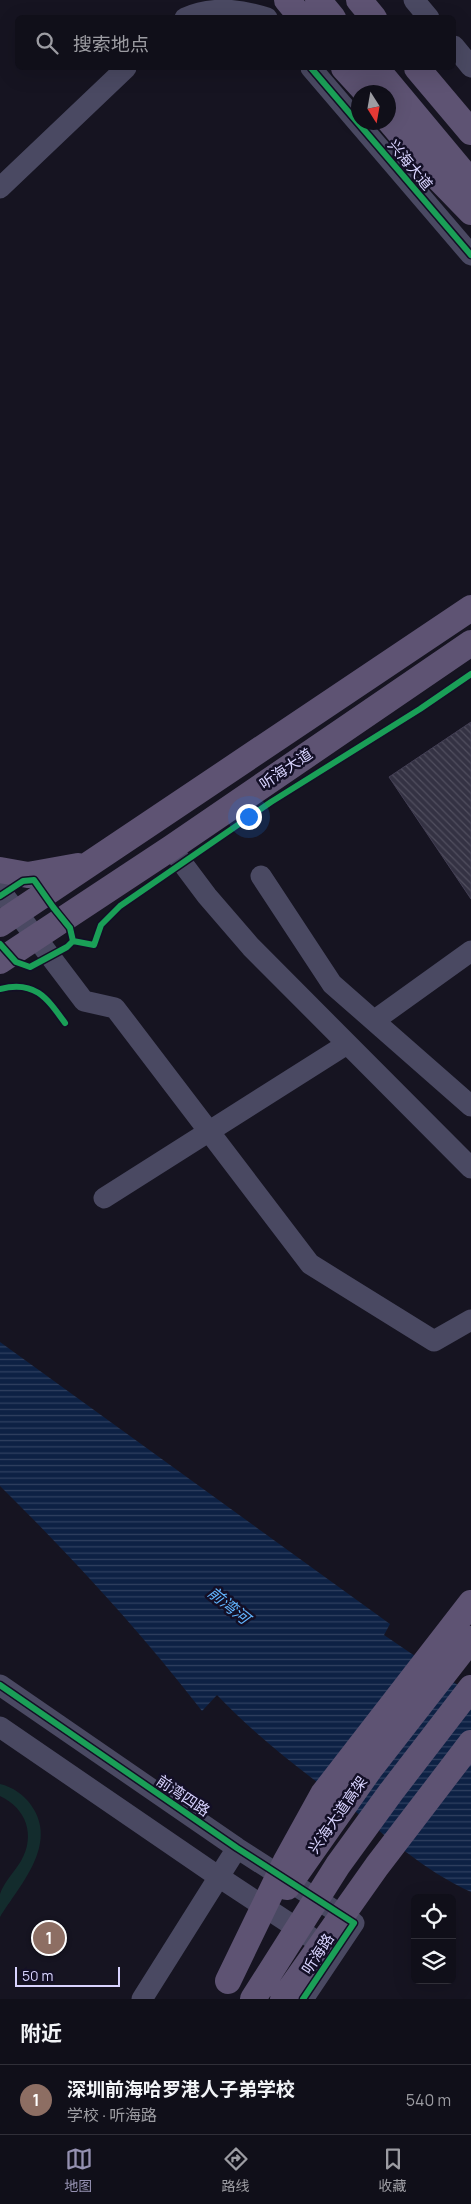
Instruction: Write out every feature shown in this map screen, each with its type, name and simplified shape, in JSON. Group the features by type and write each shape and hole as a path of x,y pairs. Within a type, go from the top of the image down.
{"main road":[{"path":"287,0 300,15"},
{"path":"318,0 330,15"},
{"path":"359,0 372,15"},
{"path":"346,70 360,85"},
{"path":"378,70 471,182"},
{"path":"419,70 471,132"},
{"path":"396,128 438,178 471,212"},
{"name":"听海大道","path":"9,918 471,608"},
{"name":"听海大道","path":"0,960 171,848 471,643"},
{"path":"0,870 28,875 94,862"},
{"path":"222,1990 286,1861 323,1794 471,1603"},
{"name":"兴海大道高架","path":"222,1990 287,1886 360,1785 471,1639"},
{"name":"兴海大道高架","path":"253,1999 338,1865 471,1688"},
{"path":"283,1999 377,1866 471,1743"}],"street":[{"path":"178,15 186,0"},
{"path":"253,0 265,15"},
{"path":"414,0 426,15"},
{"path":"194,15 210,10 249,12 258,15"},
{"path":"456,48 471,67"},
{"path":"0,188 124,70"},
{"name":"兴海大道","path":"313,70 471,255"},
{"path":"171,848 250,947 471,1168"},
{"path":"261,876 332,984 471,1106"},
{"path":"0,890 9,918 35,937 84,1001 115,1008 310,1264 434,1341 471,1320"},
{"path":"375,1020 471,951"},
{"path":"104,1198 347,1044"},
{"name":"前湾四路","path":"0,1685 237,1848 354,1923"},
{"path":"0,1727 219,1877 333,1952"},
{"path":"142,1999 237,1848"},
{"name":"听海路","path":"304,1999 333,1952 354,1923"}],"green space":[{"path":"0,1784 14,1789 28,1801 39,1820 41,1834 34,1864 0,1917 0,1894 21,1861 28,1842 28,1832 22,1815 9,1801 0,1796"}],"water":[{"name":"前湾河","path":"0,1342 390,1624 384,1635 471,1694 471,1892 437,1874 392,1841 280,1753 217,1695 202,1711 105,1595 0,1486"}],"building":[{"path":"471,722 471,899 389,777"}],"cycle path":[{"path":"313,70 471,255"},
{"path":"73,941 94,945 101,925 120,906 271,802 420,709 471,674"},
{"path":"0,896 23,881 34,880 70,928 73,941"},
{"path":"0,944 16,962 30,967 67,947 73,941"},
{"path":"0,989 22,987 39,993 65,1023"},
{"path":"0,1685 237,1848 354,1923 303,1999"}],"place":[{"name":"深圳前海哈罗港人子弟学校","path":"49,1938"}]}
